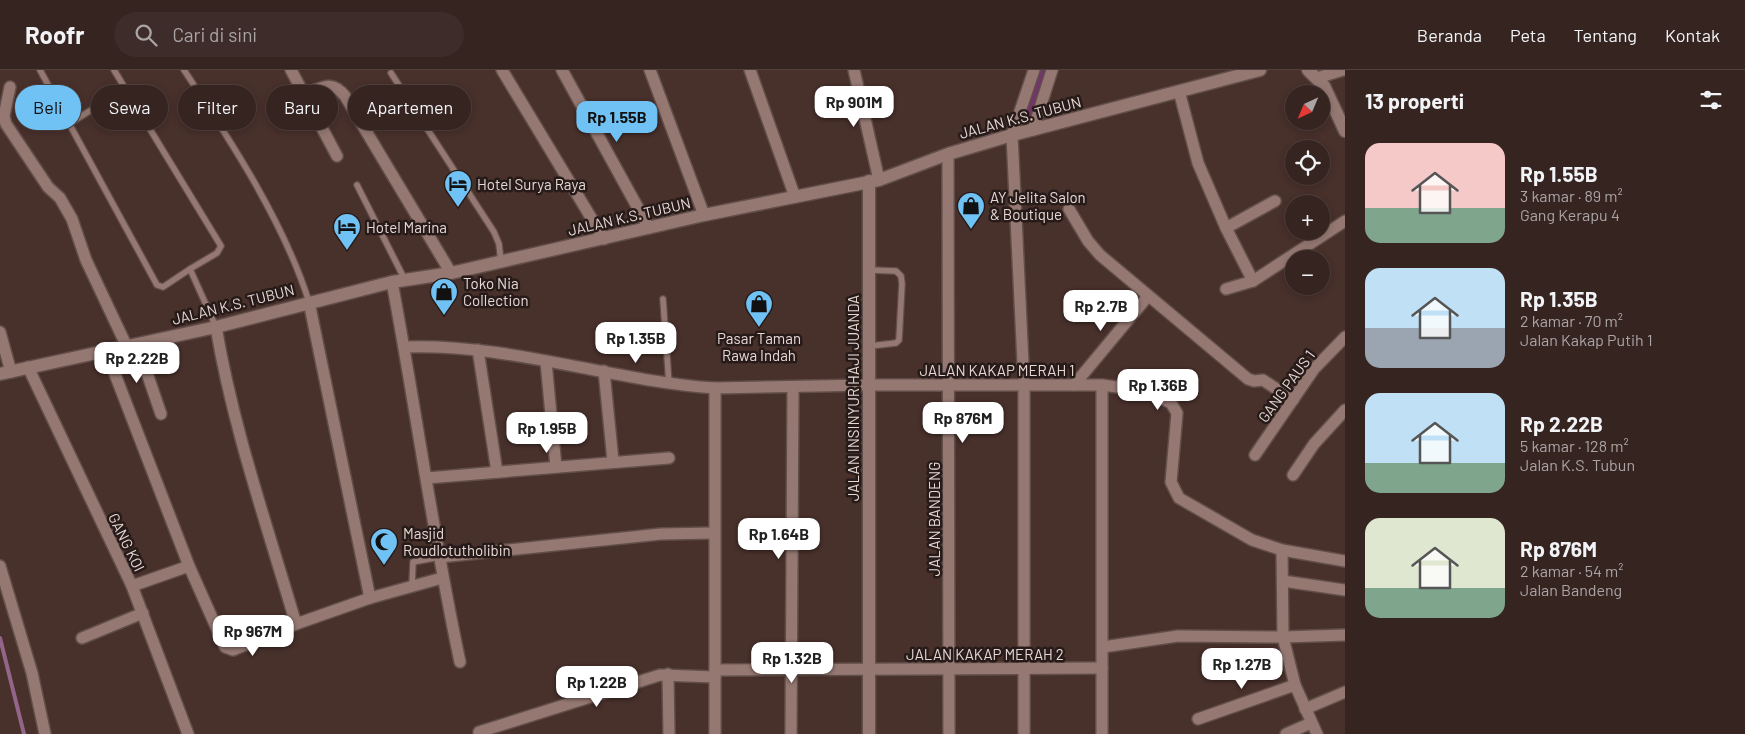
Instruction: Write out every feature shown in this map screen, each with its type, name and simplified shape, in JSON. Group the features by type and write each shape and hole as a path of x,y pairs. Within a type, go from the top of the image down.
{"street":[{"path":"291,70 300,85"},
{"path":"502,70 604,239"},
{"path":"562,70 649,228"},
{"path":"650,70 704,215"},
{"path":"750,70 795,197"},
{"path":"854,70 874,181"},
{"path":"1024,734 1024,384 1012,135 1034,70"},
{"path":"1033,130 1052,70"},
{"name":"JALAN K.S. TUBUN","path":"5,373 216,327 392,282 451,273 704,215 874,181 948,154 1012,135 1260,70"},
{"path":"1313,74 1343,70"},
{"path":"1313,74 1324,86 1345,131"},
{"path":"10,87 4,116 6,124 48,187 60,198 72,218 86,260 132,346 161,414"},
{"path":"338,88 345,96 451,273"},
{"path":"1179,92 1198,163 1226,228 1253,281"},
{"path":"324,130 337,156"},
{"name":"JALAN BANDENG","path":"948,154 950,385 949,734"},
{"name":"JALAN INSINYUR HAJI JUANDA","path":"869,734 870,270 874,181"},
{"path":"1226,228 1275,201"},
{"path":"1069,209 1094,248 1148,296 1248,378 1254,381 1263,380 1293,400"},
{"path":"1226,289 1253,281 1345,221"},
{"path":"392,282 427,478 442,578 460,662"},
{"path":"1074,385 1148,296"},
{"path":"309,302 370,598"},
{"path":"216,327 223,371 239,436 296,624"},
{"path":"0,332 5,373"},
{"name":"GANG PAUS 1","path":"1255,455 1314,369 1345,337"},
{"name":"JALAN KAKAP MERAH 1","path":"404,347 440,346 478,350 669,384 715,388 1024,384 1102,385 1137,388 1171,403 1178,418 1172,482 1175,493 1179,498 1252,540 1282,550 1345,561"},
{"path":"478,350 498,472"},
{"path":"106,352 189,566 228,649 233,650 252,644 296,624 370,598 442,578"},
{"path":"546,362 556,467"},
{"name":"GANG KOI","path":"28,367 132,586 188,734"},
{"path":"604,371 613,461"},
{"path":"1102,385 1102,734"},
{"path":"791,734 793,387"},
{"path":"715,388 715,734"},
{"path":"1293,475 1314,444 1345,410"},
{"path":"427,478 613,461 669,458"},
{"path":"440,557 662,534 714,532"},
{"path":"1282,550 1283,638 1295,685 1317,734"},
{"path":"0,566 32,673 45,734"},
{"path":"132,586 189,566"},
{"path":"1283,581 1345,590"},
{"path":"82,638 143,613"},
{"path":"1103,647 1178,636 1283,638 1345,635"},
{"name":"JALAN KAKAP MERAH 2","path":"478,732 653,676 668,674 791,670 1102,668"},
{"path":"668,674 669,734"},
{"path":"1198,719 1295,685"},
{"path":"1306,710 1345,692"},
{"path":"1286,734 1311,723"}],"lane":[{"path":"40,70 48,85"},
{"path":"114,70 124,85"},
{"path":"184,70 228,136 247,171 294,259 309,302"},
{"path":"391,73 494,232 499,244 501,262"},
{"path":"72,130 157,285 163,287 190,268 217,253 221,246 151,130"},
{"path":"358,185 405,280"},
{"path":"190,268 216,327"},
{"path":"870,270 896,270 901,276 902,284 899,340 896,343 870,346"},
{"path":"663,299 669,384"},
{"path":"412,586 413,562 440,557"}],"waterway":[{"path":"1029,114 1042,70"},
{"path":"0,638 24,734"}],"place":[{"name":"Hotel Surya Raya","path":"458,208"},
{"name":"AY Jelita Salon & Boutique","path":"971,230"},
{"name":"Hotel Marina","path":"347,251"},
{"name":"Toko Nia Collection","path":"444,316"},
{"name":"Pasar Taman Rawa Indah","path":"759,328"},
{"name":"Masjid Roudlotutholibin","path":"384,566"}]}
